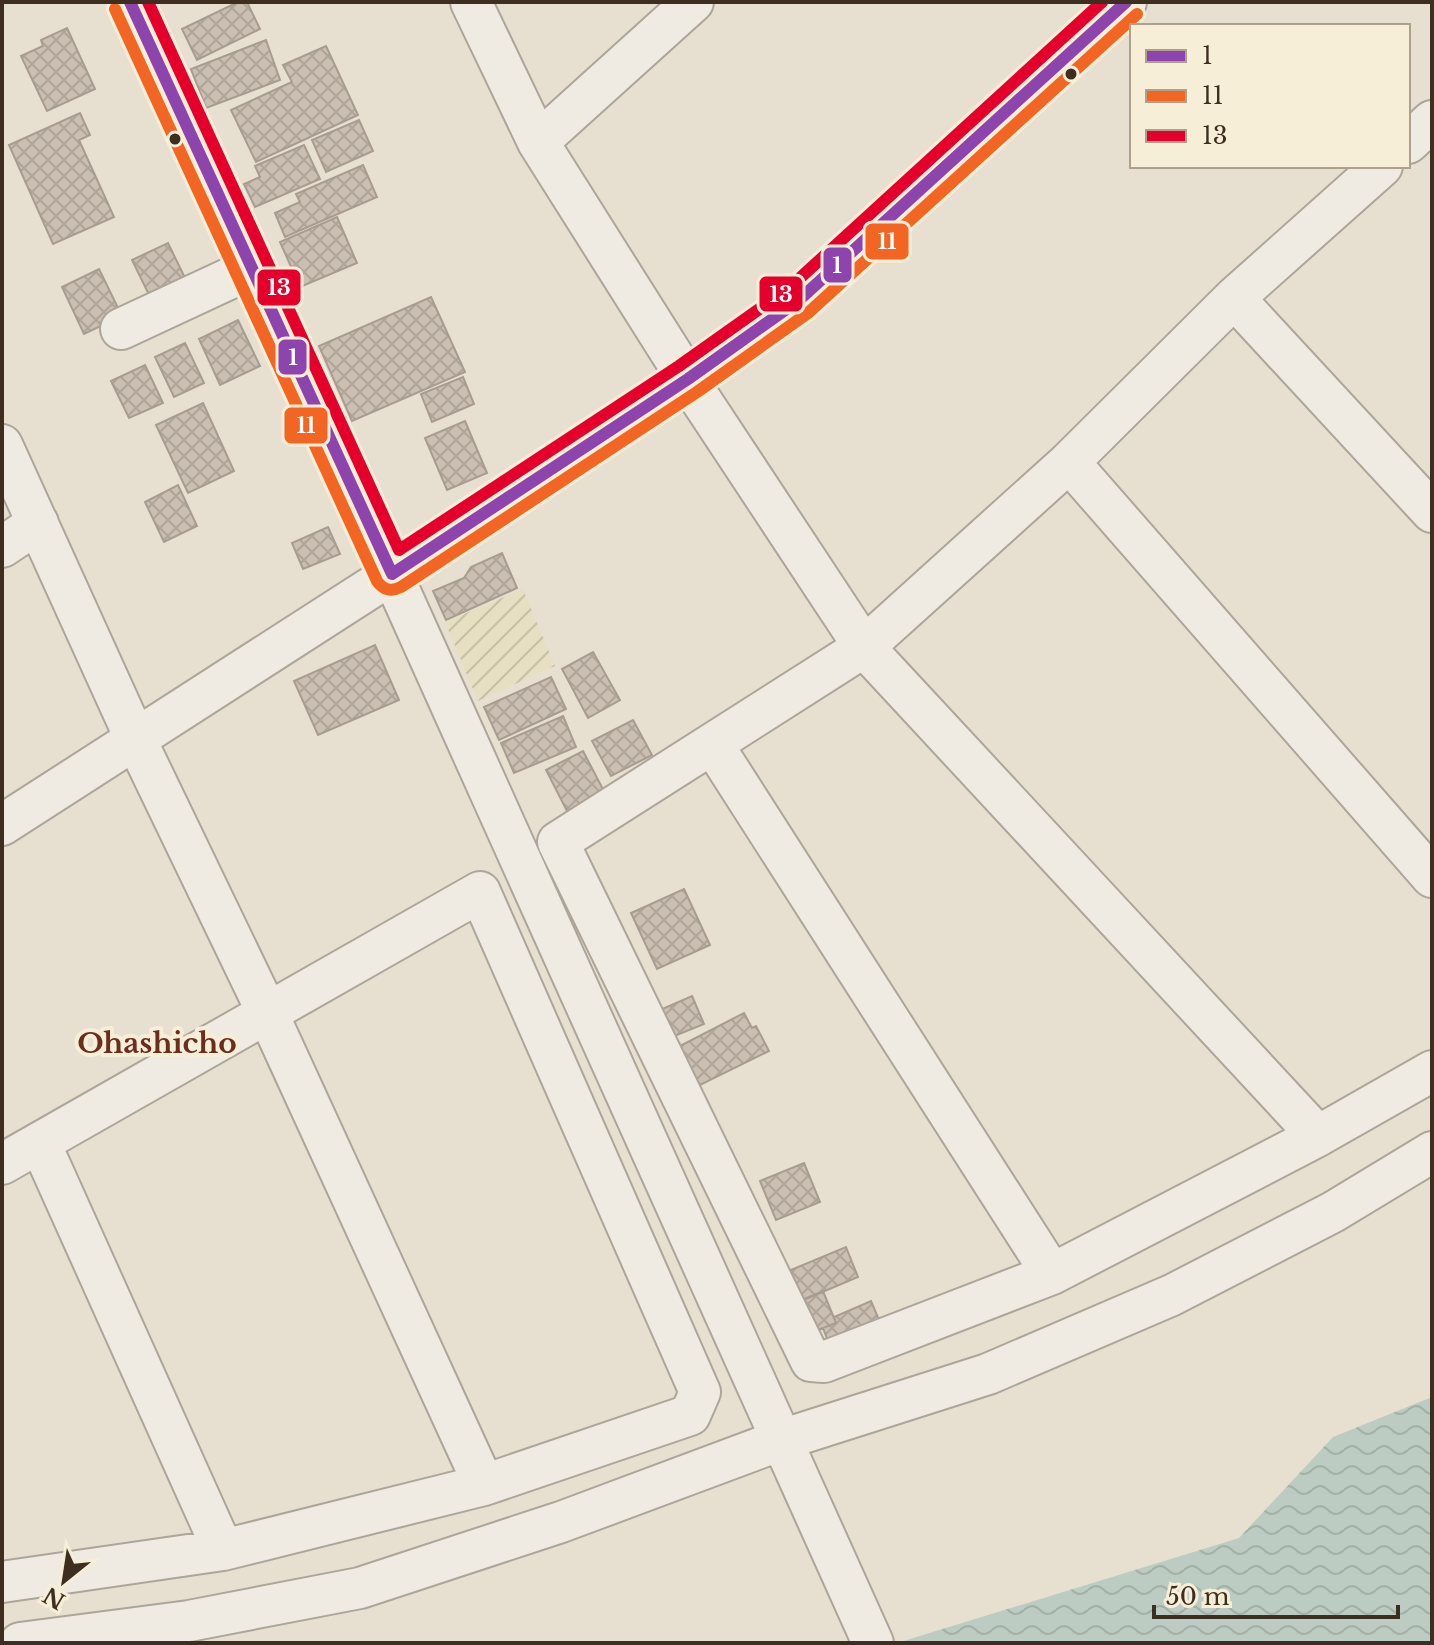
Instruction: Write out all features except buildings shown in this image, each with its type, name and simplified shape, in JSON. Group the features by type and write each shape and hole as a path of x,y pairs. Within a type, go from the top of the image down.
{"street":[{"path":"130,2 392,574 873,1643"},
{"path":"471,2 538,142 688,379 864,647 1318,1136"},
{"path":"538,142 693,2"},
{"path":"2,825 392,574 688,379 799,300 1126,2"},
{"path":"1380,168 1234,298 1069,462 864,647 558,842 811,1361 824,1362 1052,1274 1318,1136 1432,1071"},
{"path":"121,329 252,268"},
{"path":"1234,298 1432,512"},
{"path":"2,445 135,738 267,1012 484,1485"},
{"path":"1069,462 1432,877"},
{"path":"2,547 38,523"},
{"path":"713,745 1052,1274"},
{"path":"2,1164 480,892 700,1392 690,1415 484,1485 223,1550 2,1582"},
{"path":"1333,1212 1432,1123"},
{"path":"40,1143 223,1550"},
{"path":"20,1643 189,1621 360,1588 785,1451 988,1374 1172,1295 1333,1212 1432,1152"}],"shaded area":[{"path":"523,589 555,666 478,701 445,622"}],"water":[{"path":"1432,1397 1432,1643 897,1643 1239,1538 1333,1437"}],"transit line":[{"name":"1","path":"130,2 392,574 688,379 799,300 1126,2"},
{"name":"13","path":"148,2 399,550 679,366 789,288 1102,2"},
{"name":"11","path":"115,9 377,581 391,590 401,587 697,392 808,313 1137,14"}],"district":[{"name":"Ohashicho","path":"157,1043"}]}
